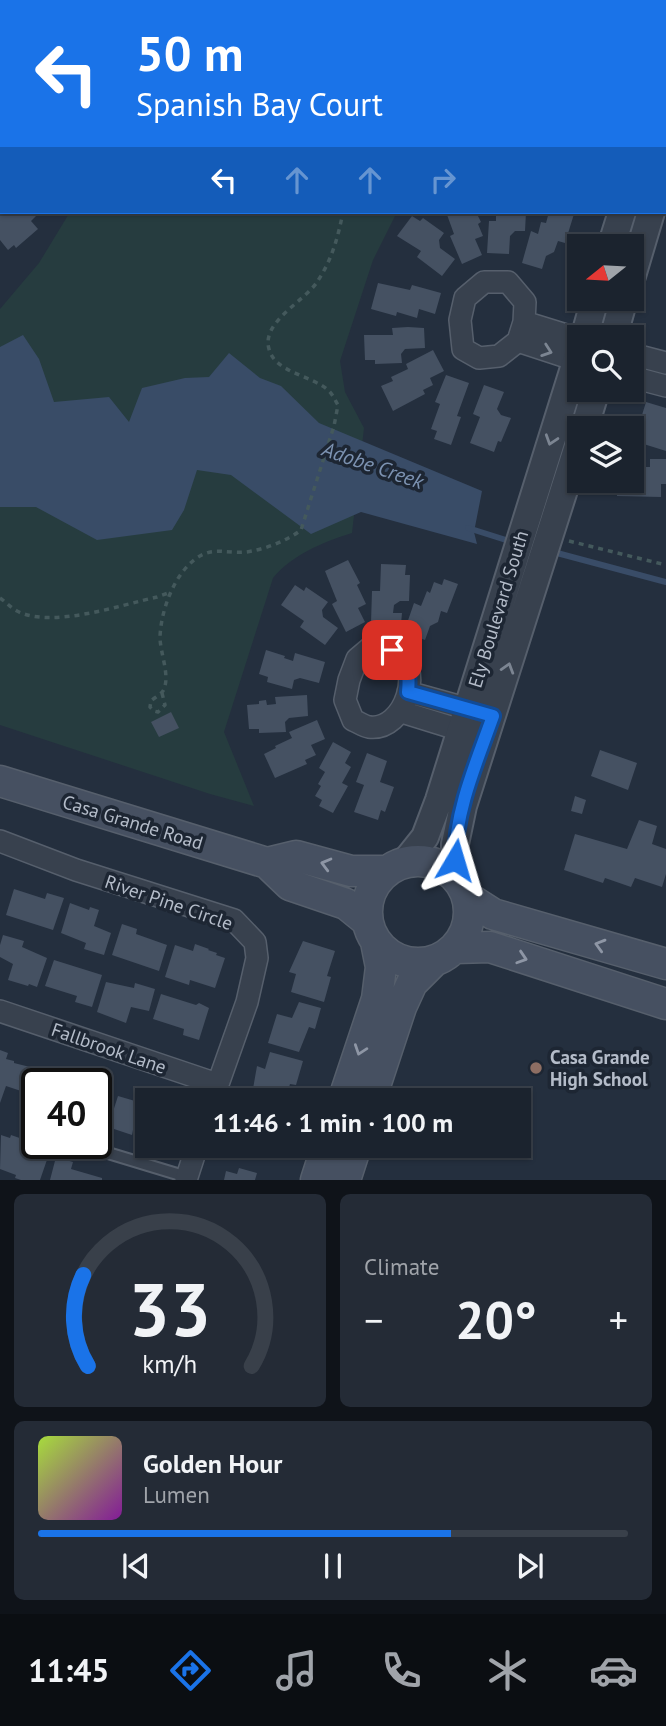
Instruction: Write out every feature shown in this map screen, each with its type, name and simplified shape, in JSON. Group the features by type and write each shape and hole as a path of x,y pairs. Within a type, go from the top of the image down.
{"main road":[{"name":"Casa Grande Road","path":"0,782 267,863 290,885 345,904 372,932"},
{"name":"Casa Grande Road","path":"267,863 296,856 351,871 396,866"},
{"path":"347,1088 377,999 381,967 366,907 376,881 396,866 423,860 440,865 492,914 666,964"},
{"path":"374,1088 401,1007 412,983 465,933 469,916 461,887"},
{"path":"372,932 388,954 402,961 419,964 445,954 490,947 666,1004"},
{"path":"316,1180 323,1158"},
{"path":"345,1180 352,1158"}],"street":[{"path":"615,234 621,214"},
{"path":"644,238 651,214"},
{"path":"521,331 567,346"},
{"path":"644,357 666,363"},
{"path":"644,380 666,386"},
{"name":"Ely Boulevard South","path":"396,866 425,837 439,800 567,391"},
{"name":"Ely Boulevard South","path":"461,887 457,833 567,481"},
{"path":"405,702 489,727"},
{"name":"River Pine Circle","path":"0,841 76,870 234,920 255,942 257,958 247,1002 217,1088"},
{"name":"Fallbrook Lane","path":"0,1011 202,1088"},
{"path":"187,1179 193,1158"}],"lane":[{"path":"112,1155 187,1179"}],"path":[{"path":"162,693 151,701 150,708 154,711 158,712 165,705 160,638 164,613 171,592 182,573 194,560 208,551 250,552 293,536 301,530 334,426 338,405 330,392 312,379 279,365 268,349 270,333 282,315 316,284 337,245 343,214"},
{"path":"564,540 666,565"},
{"path":"0,598 18,611 34,617 56,618 84,614 171,592"}],"green space":[{"path":"69,214 396,214 373,260 340,361 345,392 364,428 352,533 309,550 273,578 224,732 254,806 0,725 0,309 39,263"}],"water":[{"path":"23,335 39,359 54,402 109,397 129,422 142,388 185,378 209,377 229,353 260,378 281,386 319,423 482,491 474,532 477,544 361,512 311,534 231,475 197,470 184,510 172,530 97,540 36,507 0,507 0,347"}],"building":[{"path":"0,214 36,216 31,221 38,229 16,248 14,245 8,250 0,240"},
{"path":"447,214 477,214 483,236 475,239 482,255 462,264 450,236 454,234"},
{"path":"496,214 526,214 525,231 515,231 510,236 509,254 487,253 489,221 496,221"},
{"path":"548,214 574,214 565,243 558,241 554,252 546,256 542,269 522,263 531,231 538,234 541,222 546,223"},
{"path":"412,216 420,221 423,218 444,233 439,240 440,248 455,259 442,276 417,257 421,251 397,236"},
{"path":"378,283 410,290 412,285 441,293 435,314 419,309 417,318 371,309"},
{"path":"392,328 424,328 425,348 405,349 401,354 402,363 375,364 375,360 365,360 364,335 393,335"},
{"path":"433,350 444,371 430,378 433,385 423,390 425,394 393,411 381,386 393,381 391,377 408,369 406,364"},
{"path":"446,375 469,383 457,416 461,417 451,445 434,439 437,431 431,429 440,404 435,402"},
{"path":"484,385 504,392 497,409 501,415 511,418 494,452 470,443 480,417 473,414"},
{"path":"646,402 666,408 666,451 644,444 644,416 642,416"},
{"path":"650,459 666,459 666,484 661,484 661,497 617,496 617,493 644,493 644,467 650,467"},
{"path":"348,560 360,583 357,585 366,604 358,608 365,622 346,632 332,604 337,601 325,571"},
{"path":"381,564 406,565 405,575 410,575 409,601 400,601 394,605 393,613 402,613 401,624 371,623 372,591 380,591"},
{"path":"444,579 458,584 447,613 441,611 438,622 430,626 425,640 404,632 414,603 421,606 434,582 442,585"},
{"path":"295,585 304,591 306,587 328,602 322,610 323,617 338,628 325,645 300,627 304,621 281,605"},
{"path":"266,650 293,661 295,653 325,662 319,683 300,678 294,680 292,689 267,682 268,677 259,674"},
{"path":"307,695 308,716 289,718 285,722 286,732 259,733 259,729 249,729 247,705 266,700 267,705 276,704 275,697"},
{"path":"171,712 179,728 159,737 151,722"},
{"path":"317,720 325,739 311,745 316,755 305,760 307,764 275,778 264,754 292,738 289,732"},
{"path":"333,742 351,752 345,763 351,767 342,783 348,786 333,813 319,806 322,800 315,796 325,772 319,768"},
{"path":"600,750 637,763 628,790 591,776"},
{"path":"367,753 387,761 380,782 394,787 385,812 381,810 378,820 354,812 364,785 356,782"},
{"path":"575,796 586,800 582,814 571,811"},
{"path":"639,820 657,826 652,844 666,849 666,874 662,887 635,878 631,887 605,878 603,883 564,870 575,834 627,849"},
{"path":"14,889 45,899 47,893 64,898 53,930 6,915"},
{"path":"70,903 89,910 90,907 99,910 94,926 111,933 104,955 84,949 86,943 61,933"},
{"path":"122,924 137,929 136,934 167,945 159,971 112,955"},
{"path":"3,935 24,941 22,947 47,958 37,987 8,980 13,964 0,957"},
{"path":"303,941 335,951 327,976 331,977 324,1002 291,992 296,974 289,972"},
{"path":"195,944 225,958 215,988 190,980 189,985 165,977 175,945 193,951"},
{"path":"54,960 102,975 92,1007 75,1002 77,996 45,986"},
{"path":"106,982 134,988 135,983 155,989 149,1011 131,1007 126,1023 97,1012"},
{"path":"161,994 209,1008 199,1040 183,1035 184,1029 153,1019"},
{"path":"299,1002 321,1008 315,1029 309,1027 299,1052 268,1043 277,1014 292,1018"},
{"path":"0,1050 8,1053 6,1059 34,1068 21,1068 21,1091 6,1086 0,1103"},
{"path":"270,1052 303,1061 296,1085 290,1084 289,1088 253,1088 257,1066 265,1069"},
{"path":"118,1096 135,1101 135,1131 132,1135 112,1128 112,1115"},
{"path":"1,1135 21,1138 21,1159 47,1159 40,1180 21,1180 15,1178 16,1175 0,1169"},
{"path":"55,1159 73,1162 71,1169 102,1178 102,1180 50,1180"},
{"path":"239,1168 257,1173 255,1180 224,1180 226,1171 237,1174"}],"waterway":[{"name":"Adobe Creek","path":"468,528 506,540"},
{"name":"Adobe Creek","path":"557,553 666,582"}],"place":[{"name":"Casa Grande High School","path":"536,1068"}],"route":[{"path":"392,650 405,662 409,677 408,692 493,716 463,806 455,844 455,860"}]}
